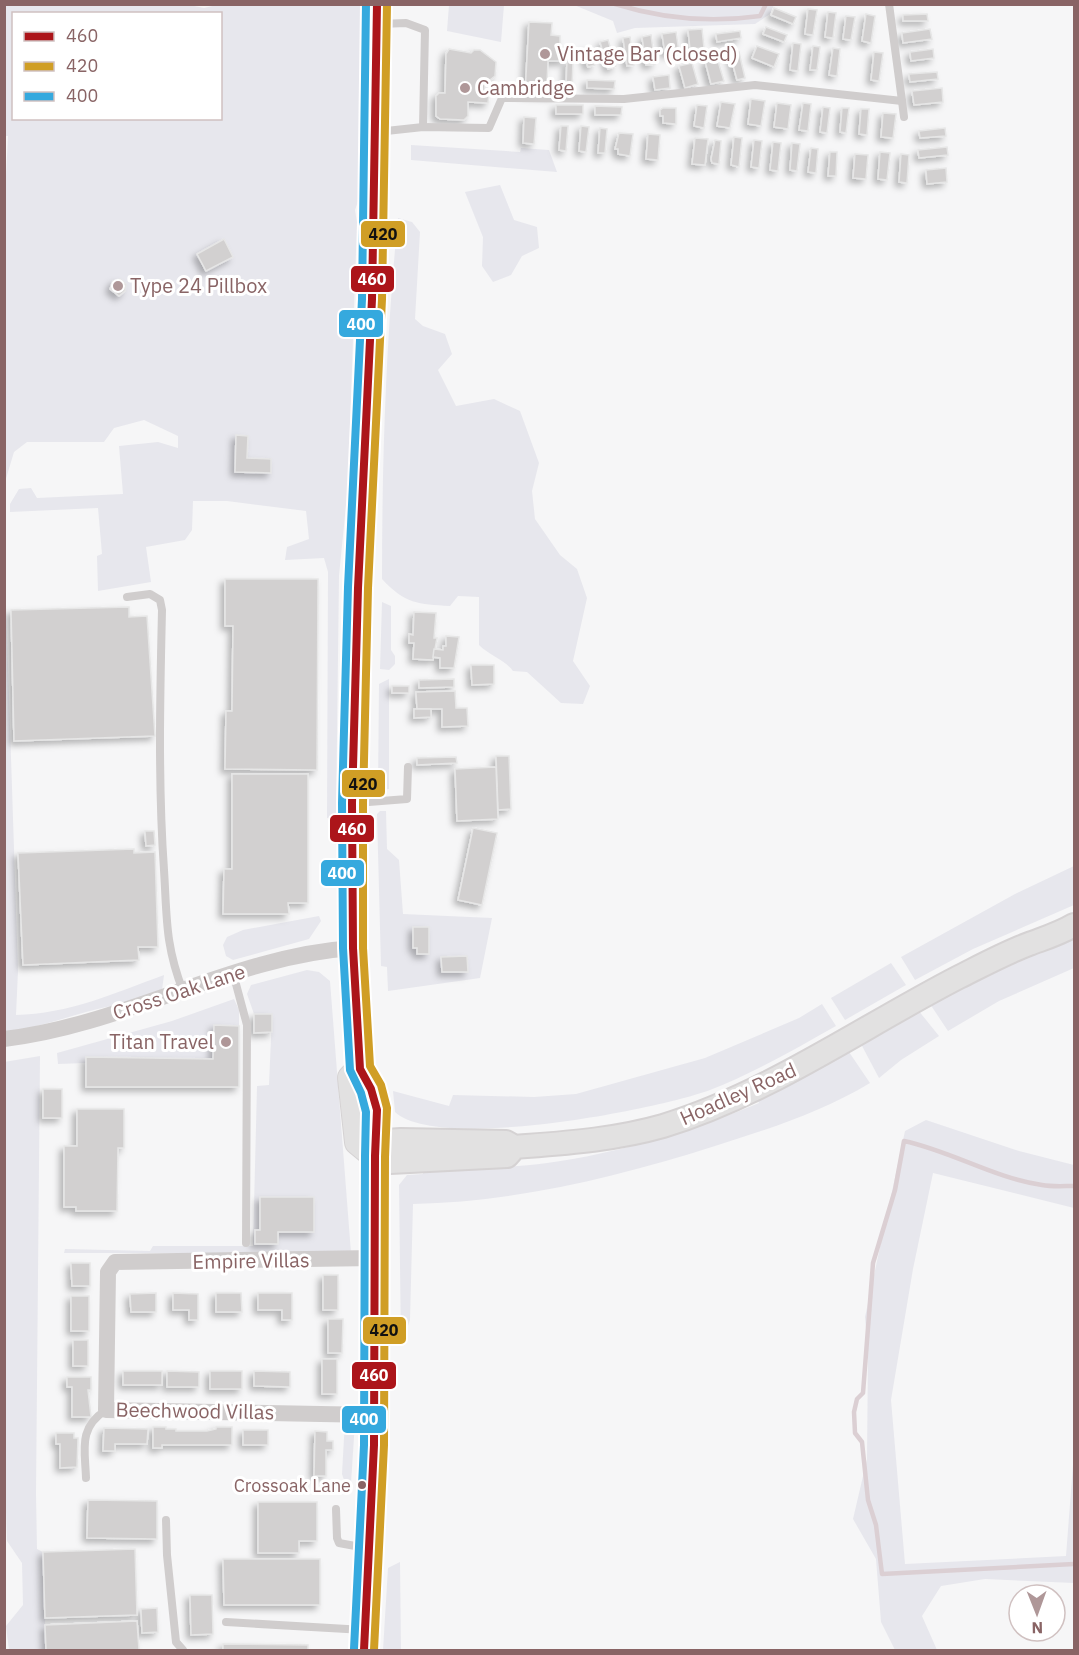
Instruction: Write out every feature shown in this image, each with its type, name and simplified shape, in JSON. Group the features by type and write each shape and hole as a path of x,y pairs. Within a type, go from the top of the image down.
{"main road":[{"path":"364,1640 374,1415 375,1156 380,1131 371,1083 360,1069 353,948 352,802 358,588 372,299 376,14"}],"street":[{"name":"Hoadley Road","path":"375,1156 390,1162 507,1156 514,1147 589,1142 627,1135 703,1112 777,1080 959,977 1074,925"},
{"name":"Cross Oak Lane","path":"4,1039 75,1025 288,957 321,950 353,948"},
{"name":"Empire Villas","path":"127,1262 375,1258"},
{"name":"Beechwood Villas","path":"127,1262 114,1262 108,1272 106,1410 374,1415"}],"lane":[{"path":"889,4 904,117"},
{"path":"376,14 425,30 423,127"},
{"path":"374,132 423,127 489,128 502,98 624,99 755,85 902,101"},
{"path":"127,597 150,594 160,600 162,610 160,777 165,918 170,955 183,991"},
{"path":"352,802 406,799 408,766"},
{"path":"233,973 247,1025 246,1243"},
{"path":"86,1479 85,1433 96,1417 106,1410"},
{"path":"336,1509 339,1543 369,1549"},
{"path":"166,1520 167,1555 176,1642 183,1650"},
{"path":"226,1622 364,1640"}],"shaded area":[{"path":"184,4 204,8 221,4 367,5 362,190 355,210 357,222 348,485 339,576 336,820 327,818 328,572 324,558 285,560 287,547 309,539 306,511 227,501 193,501 192,530 185,540 146,547 151,582 98,591 97,556 102,554 98,508 10,512 10,504 19,489 31,488 37,498 123,494 119,446 158,442 178,448 178,436 144,420 114,428 104,442 27,442 14,452 5,482 4,215 8,136 4,136 5,5","holes":["224,240 233,257 205,271 197,254"]},
{"path":"449,5 504,5 501,42 447,31"},
{"path":"574,5 774,5 770,14 755,24 635,28 617,33 613,21"},
{"path":"411,145 520,152 521,148 549,150 557,172 411,160"},
{"path":"500,185 514,220 537,227 539,248 522,256 511,275 493,282 482,266 483,237 465,192"},
{"path":"398,218 412,222 420,232 415,319 423,326 445,334 452,354 438,370 456,406 494,399 520,411 539,463 532,491 535,519 560,555 577,569 587,598 573,661 590,686 583,704 561,703 527,672 513,671 479,645 479,597 458,596 450,606 420,603 405,598 382,579 386,398 390,308"},
{"path":"4,543 18,971 16,1015 73,1007 164,975 162,990 153,994 4,1034"},
{"path":"382,602 391,606 391,650 395,656 395,664 389,670 380,669"},
{"path":"389,679 389,789 378,790 379,684"},
{"path":"380,811 386,811 387,849 399,860 403,914 492,918 480,978 388,991 387,967 381,966 377,814"},
{"path":"1074,866 1074,905 973,949 915,980 901,957 1015,894"},
{"path":"319,916 321,921 309,939 233,960 226,956 223,945 227,937 243,930"},
{"path":"1074,934 1074,968 999,1001 948,1031 930,1004 1005,964"},
{"path":"891,963 906,985 845,1020 831,998"},
{"path":"307,970 319,972 330,981 351,1253 64,1253 65,1249 150,1251 153,1246 253,1246 257,1086 269,1085 272,1015 254,1014 247,994 251,985"},
{"path":"234,999 239,1010 239,1026 214,1026 213,1059 87,1057 86,1063 58,1064 57,1053 172,1021"},
{"path":"822,1004 836,1026 774,1060 710,1090 644,1108 499,1128 455,1128 419,1123 395,1112 393,1091 449,1106 453,1095 534,1097 576,1094 705,1058 799,1018"},
{"path":"918,1010 939,1036 901,1060 879,1078 861,1044"},
{"path":"849,1052 870,1083 833,1103 735,1140 641,1168 566,1186 490,1198 413,1204 410,1320 401,1345 399,1185 407,1175 423,1174 423,1171 432,1170 547,1163 655,1140 759,1103 755,1093 773,1092"},
{"path":"40,1056 36,1494 37,1549 43,1552 46,1650 9,1650 6,1626 23,1605 22,1563 7,1541 4,1453 4,1062"},
{"path":"926,1120 1019,1151 1074,1165 1074,1208 933,1173 913,1269 891,1400 905,1564 1066,1556 1074,1452 1074,1583 985,1579 941,1586 922,1616 937,1650 895,1650 881,1622 876,1559 853,1519 867,1459 868,1353 865,1317 905,1131"},
{"path":"345,1420 355,1422 351,1483 345,1483 342,1474"},
{"path":"400,1562 401,1650 383,1650 388,1568"}],"building":[{"path":"774,8 796,17 793,24 771,15"},
{"path":"808,9 817,10 813,35 805,34"},
{"path":"828,12 836,13 833,38 825,37"},
{"path":"866,14 875,16 871,43 862,41"},
{"path":"927,14 928,21 903,21 903,15"},
{"path":"846,16 855,17 851,40 843,39"},
{"name":"Vintage Bar (closed)","path":"529,22 552,23 551,35 560,36 560,47 564,47 564,61 548,61 547,83 555,84 555,95 525,93"},
{"path":"766,27 787,35 784,42 763,34"},
{"path":"702,29 704,48 690,49 688,30"},
{"path":"930,29 932,39 903,43 902,33"},
{"path":"740,31 741,38 717,42 716,34"},
{"path":"676,32 679,52 665,54 662,34"},
{"path":"651,35 655,64 646,65 642,37"},
{"path":"630,37 634,65 627,66 623,38"},
{"path":"608,40 616,66 608,69 600,42"},
{"path":"793,43 801,44 798,71 790,70"},
{"path":"757,46 779,54 774,67 752,58"},
{"path":"813,46 820,47 817,70 810,70"},
{"path":"589,47 595,65 588,67 582,49"},
{"path":"833,48 840,49 837,76 829,75"},
{"name":"Cambridge","path":"449,49 471,53 474,50 480,50 496,62 495,76 485,84 484,94 489,94 488,103 468,102 468,116 464,120 440,119 436,116 436,96 439,93 445,93 446,54"},
{"path":"933,49 934,58 911,61 910,52"},
{"path":"739,52 745,78 737,80 730,54"},
{"path":"874,52 883,53 879,81 871,80"},
{"path":"717,58 724,81 711,84 705,61"},
{"path":"567,60 573,61 572,86 566,86"},
{"path":"692,63 698,84 685,88 679,66"},
{"path":"937,72 938,79 910,82 909,74"},
{"path":"669,75 670,88 655,90 653,77"},
{"path":"587,80 615,81 614,89 587,88"},
{"path":"942,88 943,102 914,105 912,91"},
{"path":"751,99 765,101 761,126 748,124"},
{"path":"721,102 735,104 730,128 717,126"},
{"path":"777,103 791,105 788,129 774,127"},
{"path":"803,103 811,104 808,131 799,130"},
{"path":"556,105 583,105 583,114 556,114"},
{"path":"697,105 707,106 704,128 694,126"},
{"path":"595,106 622,107 621,115 595,115"},
{"path":"823,107 830,108 827,133 820,132"},
{"path":"676,108 676,124 663,123 660,110"},
{"path":"842,108 849,108 846,133 840,132"},
{"path":"861,109 869,109 867,135 859,134"},
{"path":"883,113 896,114 893,138 881,137"},
{"path":"524,117 536,118 534,144 523,143"},
{"path":"561,126 568,126 566,151 559,150"},
{"path":"581,126 589,127 586,152 579,151"},
{"path":"600,128 607,129 605,153 598,153"},
{"path":"945,128 946,136 920,138 919,131"},
{"path":"619,133 633,134 630,156 618,154 618,149 615,149"},
{"path":"648,134 660,135 658,160 646,159"},
{"path":"734,137 742,138 739,167 731,165"},
{"path":"695,138 708,139 705,165 692,164"},
{"path":"715,140 721,141 719,164 712,163 711,159"},
{"path":"754,140 762,141 759,168 751,167"},
{"path":"773,142 781,143 778,171 770,170"},
{"path":"792,143 800,144 797,171 790,170"},
{"path":"947,147 948,155 919,158 918,150"},
{"path":"811,148 818,149 816,173 808,172"},
{"path":"830,152 837,152 836,176 828,176"},
{"path":"880,152 890,153 887,180 878,179"},
{"path":"855,154 868,155 866,179 853,178"},
{"path":"901,154 909,155 907,183 899,182"},
{"path":"946,168 947,182 927,184 926,170"},
{"path":"224,239 233,257 206,271 197,254"},
{"name":"Type 24 Pillbox","path":"120,279 126,284 125,291 119,296 110,289 113,281"},
{"path":"236,435 248,436 247,458 271,459 271,473 235,472"},
{"path":"225,579 318,579 317,770 225,769 226,711 232,711 233,626 225,626"},
{"path":"129,607 129,617 147,616 155,736 14,741 11,610"},
{"path":"414,612 436,613 434,638 437,638 433,660 413,659 414,643 409,643 409,634 413,635"},
{"path":"446,636 459,637 454,668 440,668 440,658 433,657 434,649 443,650 443,646 446,646"},
{"path":"471,665 494,665 494,684 472,685"},
{"path":"454,679 454,687 419,688 419,680"},
{"path":"392,686 409,686 409,693 392,693"},
{"path":"455,691 456,708 467,708 468,726 442,727 442,709 417,709 416,692"},
{"path":"414,709 431,709 431,717 414,718"},
{"path":"496,756 509,756 511,809 498,810"},
{"path":"456,757 457,763 417,765 417,758"},
{"path":"496,767 498,819 457,821 455,769"},
{"path":"232,774 308,774 308,903 288,903 289,914 223,914 224,869 232,869"},
{"path":"473,828 497,833 482,905 458,900"},
{"path":"145,831 154,831 155,845 146,846"},
{"path":"134,849 134,853 155,852 158,947 138,947 139,960 23,965 18,853"},
{"path":"413,927 429,927 429,954 417,954 417,948 413,948"},
{"path":"467,956 468,972 442,972 441,957"},
{"path":"254,1014 272,1014 272,1032 254,1033"},
{"name":"Titan Travel","path":"214,1025 239,1026 239,1087 86,1087 86,1057 213,1059"},
{"path":"43,1089 62,1089 62,1118 43,1118"},
{"path":"77,1109 124,1109 124,1148 118,1148 117,1211 76,1211 76,1207 64,1207 64,1146 77,1146"},
{"path":"260,1197 314,1197 314,1232 278,1232 278,1244 255,1244 255,1230 260,1230"},
{"path":"71,1263 90,1263 90,1286 72,1286"},
{"path":"323,1275 338,1275 338,1310 323,1310"},
{"path":"156,1293 156,1312 131,1312 130,1294"},
{"path":"173,1293 198,1294 198,1320 189,1320 189,1310 173,1310"},
{"path":"216,1293 241,1293 242,1312 216,1312"},
{"path":"258,1293 292,1293 292,1320 282,1320 282,1310 258,1310"},
{"path":"71,1296 89,1296 89,1331 71,1331"},
{"path":"328,1319 343,1319 342,1353 328,1353"},
{"path":"73,1340 88,1340 88,1366 73,1366"},
{"path":"322,1359 337,1359 337,1394 322,1394"},
{"path":"123,1371 162,1371 162,1385 123,1385"},
{"path":"167,1371 199,1372 199,1387 167,1387"},
{"path":"210,1371 242,1371 242,1389 210,1389"},
{"path":"254,1371 290,1372 290,1387 254,1386"},
{"path":"67,1377 91,1377 91,1390 88,1390 91,1417 72,1417 72,1387 67,1387"},
{"path":"153,1427 166,1427 166,1429 176,1429 176,1431 207,1431 216,1429 216,1427 232,1427 232,1445 162,1445 162,1448 153,1448"},
{"path":"104,1428 148,1429 147,1444 115,1444 115,1451 103,1451"},
{"path":"243,1430 268,1430 268,1445 243,1445"},
{"path":"315,1431 327,1432 327,1441 333,1441 333,1450 326,1450 326,1476 314,1476"},
{"path":"56,1433 74,1433 74,1438 78,1438 77,1467 60,1468 60,1444 56,1444"},
{"path":"88,1500 157,1501 157,1539 87,1538"},
{"path":"258,1502 317,1502 317,1541 299,1541 299,1553 258,1553"},
{"path":"135,1549 137,1615 45,1618 43,1552"},
{"path":"223,1559 320,1559 320,1605 224,1605"},
{"path":"190,1595 212,1595 213,1634 191,1635"},
{"path":"157,1608 158,1632 142,1633 141,1609"},
{"path":"137,1621 139,1650 46,1650 45,1625"},
{"path":"223,1644 308,1645 308,1650 223,1650"}],"waterway":[{"path":"615,4 651,13 705,19 760,16 766,4"},
{"path":"1074,1186 1050,1186 1024,1182 939,1151 904,1141 895,1190 873,1263 863,1393 857,1399 854,1412 855,1433 862,1442 868,1500 876,1525 882,1574 1074,1564"}],"transit line":[{"name":"400","path":"354,1649 364,1445 366,1112 361,1093 350,1070 343,948 342,803 348,587 362,299 366,4"},
{"name":"460","path":"364,1650 374,1445 377,1110 371,1089 360,1069 353,948 352,803 358,588 372,299 377,4"},
{"name":"420","path":"374,1650 384,1445 387,1108 381,1085 370,1066 363,948 363,803 368,588 382,299 387,4"}],"place":[{"name":"Vintage Bar (closed)","path":"545,54"},
{"name":"Cambridge","path":"465,88"},
{"name":"Type 24 Pillbox","path":"118,286"},
{"name":"Titan Travel","path":"226,1042"},
{"name":"Crossoak Lane","path":"362,1485"}]}
